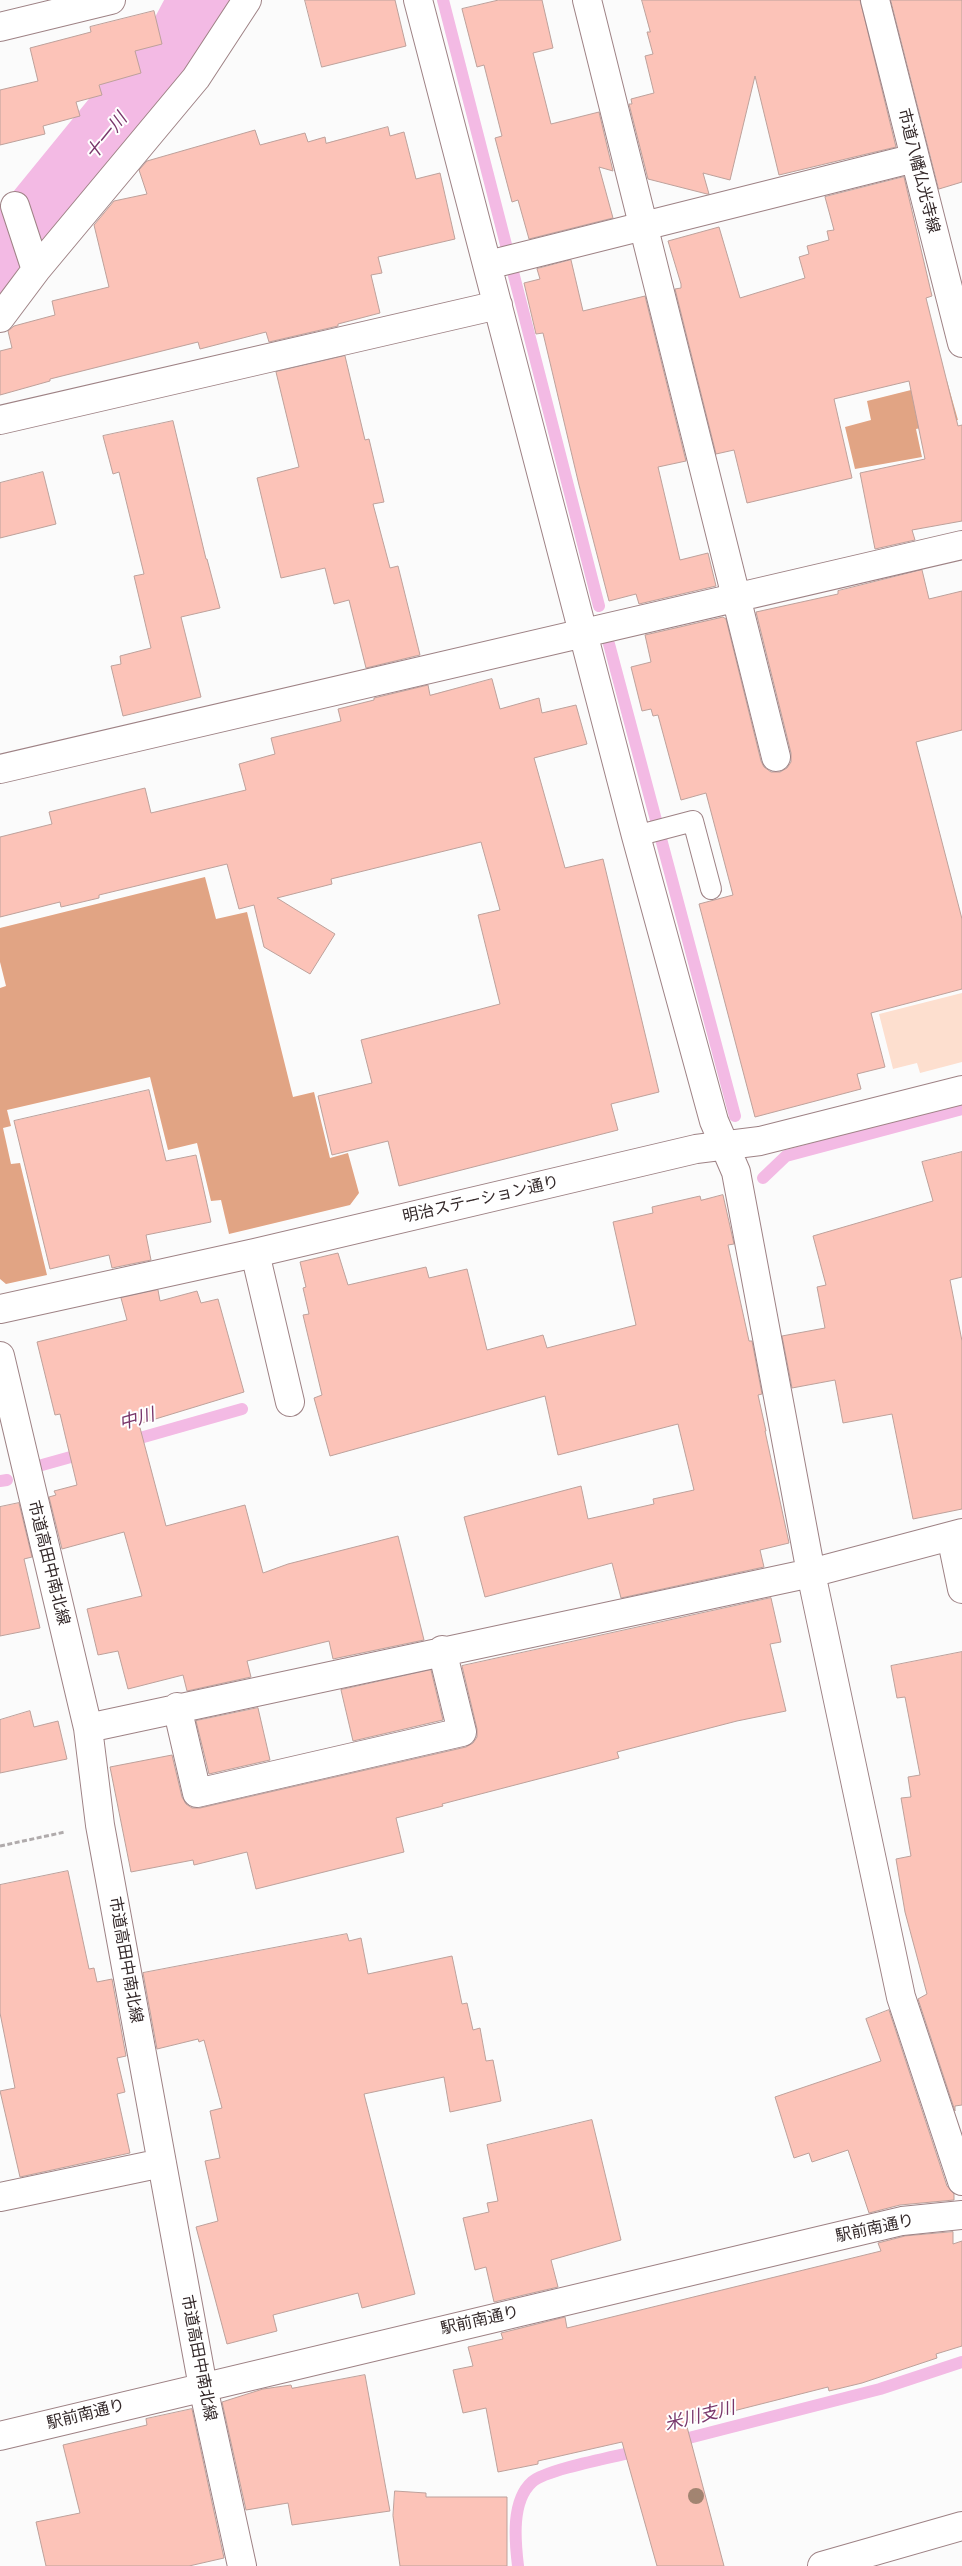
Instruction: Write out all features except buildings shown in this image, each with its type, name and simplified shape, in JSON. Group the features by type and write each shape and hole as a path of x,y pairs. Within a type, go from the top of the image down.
{"street":[{"path":"0,28 111,0"},
{"path":"0,318 34,264 196,78 247,0"},
{"path":"418,0 504,261 498,305 582,634 651,832 714,1121 736,1172 811,1572 901,1997 962,2181"},
{"path":"587,0 776,757"},
{"name":"市道八幡仏光寺線","path":"875,0 962,343"},
{"path":"504,261 915,158"},
{"path":"15,206 34,264"},
{"path":"0,420 498,305"},
{"path":"0,769 962,545"},
{"name":"明治ステーション通り","path":"0,1309 255,1253 696,1149 760,1141 962,1090"},
{"path":"255,1253 290,1402"},
{"name":"市道高田中南北線","path":"0,1356 10,1458 88,1728 100,1825 203,2387 242,2566"},
{"path":"88,1728 177,1707 811,1572 956,1534 962,1588"},
{"path":"177,1707 197,1793 462,1732 442,1650"},
{"path":"0,2197 162,2163"},
{"name":"駅前南通り","path":"0,2436 902,2221 962,2215"},
{"path":"822,2566 962,2526"}],"lane":[{"path":"651,832 693,822 711,889"}],"path":[{"path":"0,1846 100,1825"}],"shaded area":[{"path":"947,381 958,420 916,429 922,457 855,469 845,427 871,420 867,401"},
{"path":"205,877 216,919 247,912 293,1097 314,1092 330,1158 348,1153 359,1193 350,1205 229,1234 221,1200 211,1201 197,1143 168,1150 150,1077 7,1110 11,1126 3,1128 11,1164 20,1163 47,1275 6,1284 0,1279 0,988 6,986 0,962 0,928"},
{"path":"962,993 962,1062 920,1073 917,1063 893,1069 879,1014"}],"waterway":[{"name":"十一川","path":"0,268 186,40 207,0"},
{"path":"443,0 599,606"},
{"path":"609,644 735,1116"},
{"path":"763,1178 786,1156 962,1109"},
{"name":"中川","path":"126,1442 242,1409"},
{"name":"中川","path":"42,1465 85,1453"},
{"name":"中川","path":"0,1481 7,1480"},
{"name":"米川支川","path":"673,2442 880,2389 962,2362"},
{"name":"米川支川","path":"518,2566 516,2522 521,2500 525,2490 532,2482 552,2472 642,2450"}]}
